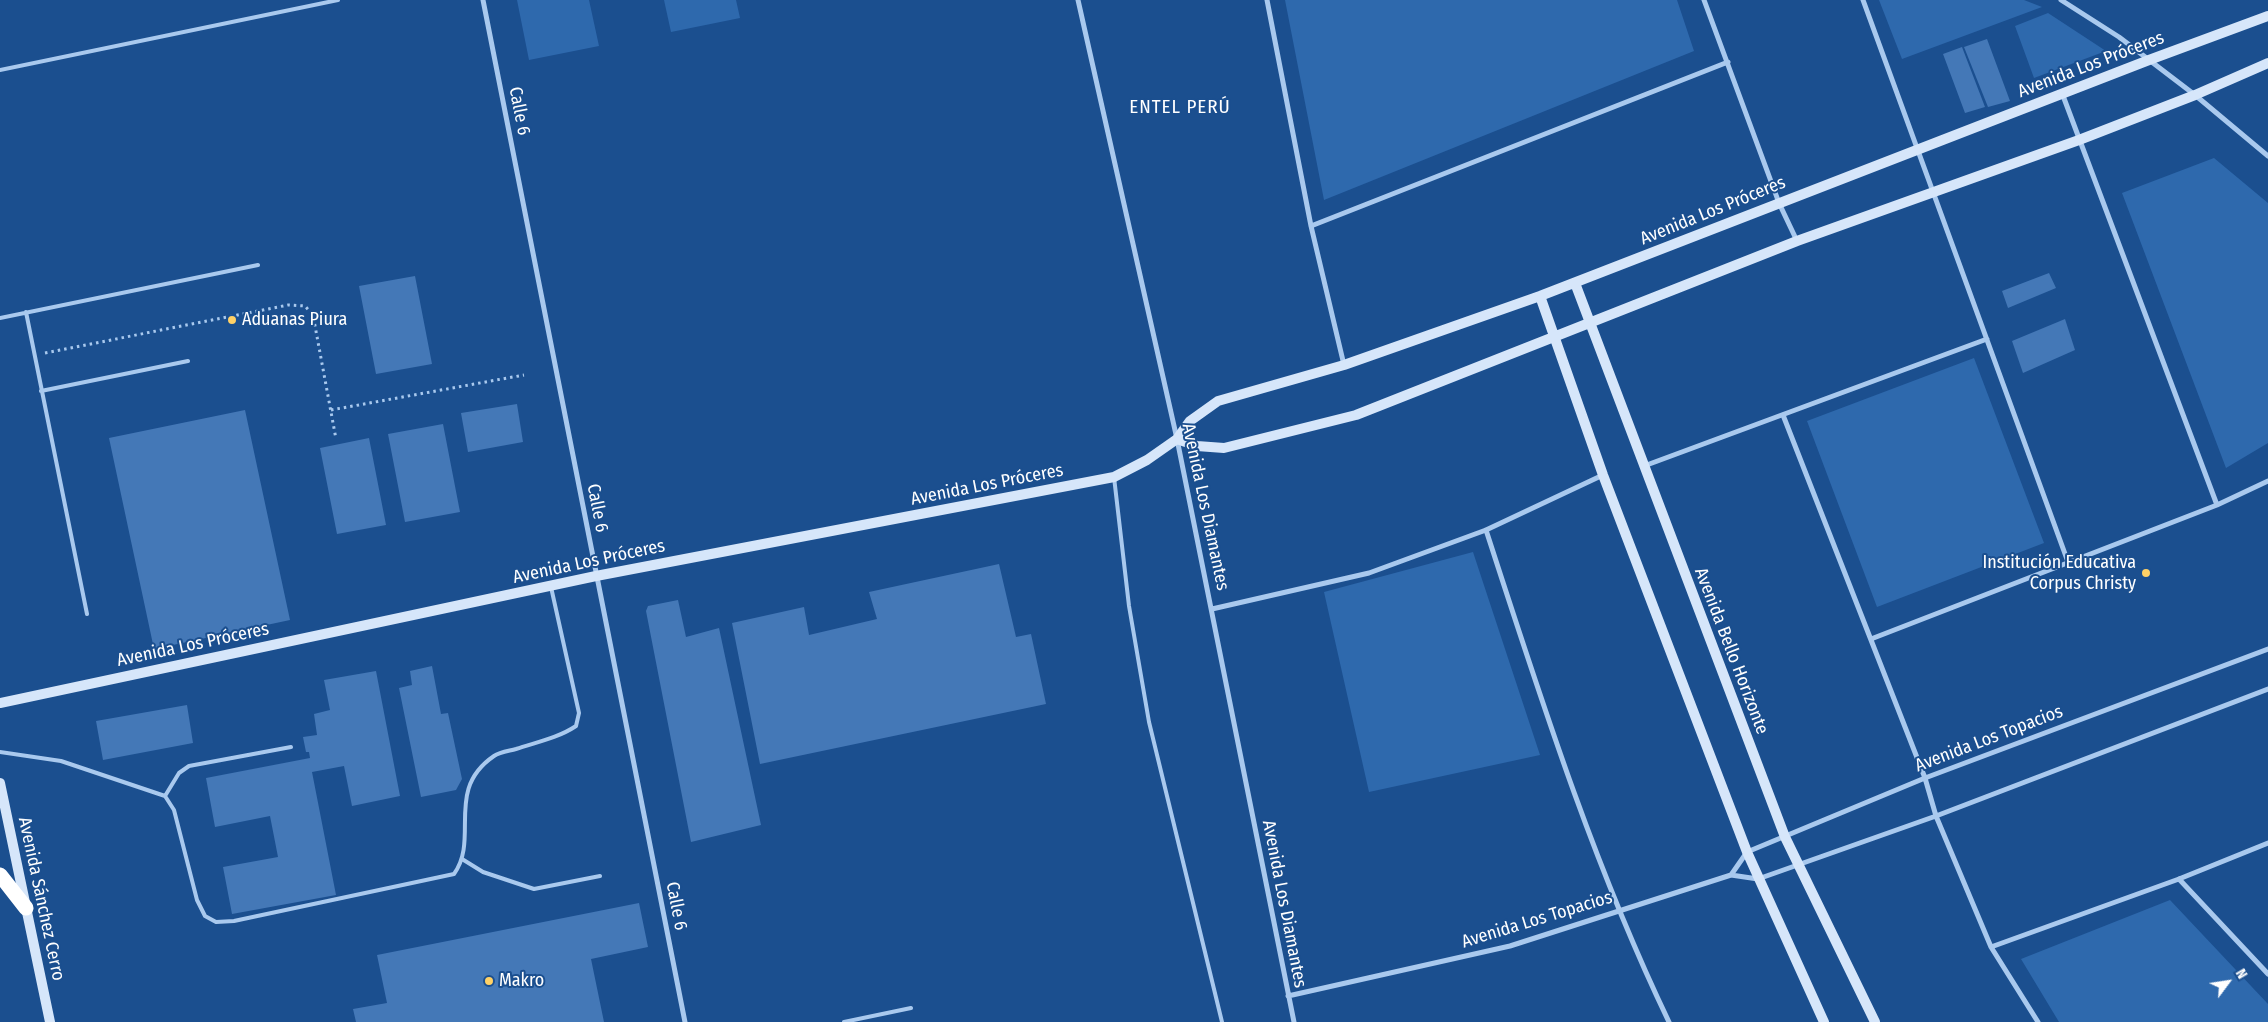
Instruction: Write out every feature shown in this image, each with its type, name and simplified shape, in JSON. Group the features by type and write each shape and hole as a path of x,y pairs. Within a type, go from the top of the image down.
{"highway":[{"path":"0,875 26,908"}],"street":[{"name":"Calle 6","path":"483,0 684,1022"},
{"name":"Avenida Los Diamantes","path":"1078,0 1177,439 1294,1022"},
{"path":"1267,0 1311,226 1344,365"},
{"path":"1704,0 1779,202 1797,241"},
{"path":"1864,0 1932,192 2068,562"},
{"path":"2061,0 2119,37 2195,95 2268,156"},
{"name":"Avenida Los Próceres","path":"0,703 596,576 1114,477 1147,460 1177,439 1190,421 1218,401 1344,365 1540,296 2062,93 2268,16"},
{"path":"1311,226 1728,62"},
{"path":"1177,439 1197,446 1224,448 1356,415 1797,241 2079,140 2195,95 2268,63"},
{"path":"2062,93 2217,505"},
{"name":"Avenida Bello Horizonte","path":"1575,283 1785,836 1875,1022"},
{"path":"1540,296 1603,475 1747,852 1824,1022"},
{"path":"1644,467 1987,339"},
{"path":"1784,416 1925,778 1936,816 1991,946 2038,1022"},
{"path":"1212,609 1369,572 1486,530 1603,475"},
{"path":"1871,639 2217,505 2268,481"},
{"path":"1486,530 1558,749 1620,910 1668,1022"},
{"name":"Avenida Los Topacios","path":"1747,852 1925,778 2268,649"},
{"path":"1758,879 1936,816 2268,689"},
{"name":"Avenida Sánchez Cerro","path":"0,783 50,1022"},
{"path":"1991,946 2179,879 2268,843"},
{"path":"1731,874 1747,852"},
{"name":"Avenida Los Topacios","path":"1288,996 1510,946 1731,874 1758,879"},
{"path":"2179,879 2268,974"}],"lane":[{"path":"0,70 338,0"},
{"path":"0,318 258,265"},
{"path":"26,312 87,614"},
{"path":"42,391 188,361"},
{"path":"1114,477 1129,606 1149,722 1222,1022"},
{"path":"0,752 61,761 164,796 174,810 197,900 205,916 216,922 234,921 454,874 462,859 466,793 477,772 495,755 564,734 576,726 579,713 550,586"},
{"path":"164,796 179,773 189,766 291,746"},
{"path":"462,859 482,872 534,889 600,876"},
{"path":"844,1022 912,1008"}],"path":[{"path":"34,356 288,305 305,306 313,315 336,439"},
{"path":"330,410 524,375"}],"shaded area":[{"path":"517,0 589,0 599,46 529,60"},
{"path":"664,0 736,0 740,18 671,32"},
{"path":"1285,0 1677,0 1694,51 1324,200"},
{"path":"1879,0 2024,0 2042,7 1902,59"},
{"path":"2048,13 2106,51 2034,78 2015,26"},
{"path":"2214,158 2268,203 2268,443 2226,468 2122,193"},
{"path":"1974,358 2044,543 1877,607 1807,421"},
{"path":"1473,552 1540,755 1369,792 1324,592"},
{"path":"2170,900 2268,1004 2268,1022 2059,1022 2021,959"}],"building":[{"path":"1987,39 2010,101 1988,107 1964,47"},
{"path":"1962,47 1985,107 1965,113 1943,54"},
{"path":"2049,273 2056,288 2008,308 2002,291"},
{"path":"415,276 432,364 376,374 359,286"},
{"path":"2065,319 2075,350 2023,373 2012,341"},
{"path":"517,404 523,442 468,452 461,413"},
{"path":"245,410 290,620 154,649 109,438"},
{"path":"443,424 460,512 405,522 388,434"},
{"path":"369,438 386,525 337,534 320,448"},
{"path":"999,564 1016,637 1031,634 1046,704 760,764 732,623 804,607 809,635 877,619 869,592"},
{"path":"678,600 686,637 719,628 761,825 691,842 646,611 648,606"},
{"path":"432,666 441,714 448,713 462,779 456,790 421,797 399,688 412,685 410,671"},
{"path":"376,671 400,796 352,806 344,766 312,772 336,895 232,914 223,867 278,857 270,816 215,827 206,778 310,758 309,752 306,752 303,737 317,735 314,714 330,710 324,680"},
{"path":"187,705 193,743 103,760 96,721"},
{"name":"Makro","path":"639,903 648,947 591,959 604,1022 356,1022 353,1009 387,1003 377,955"}],"place":[{"name":"Aduanas Piura","path":"232,320"},
{"name":"Institución Educativa Corpus Christy","path":"2146,573"},
{"name":"Makro","path":"489,981"}],"district":[{"name":"ENTEL PERÚ","path":"1180,108"}]}
